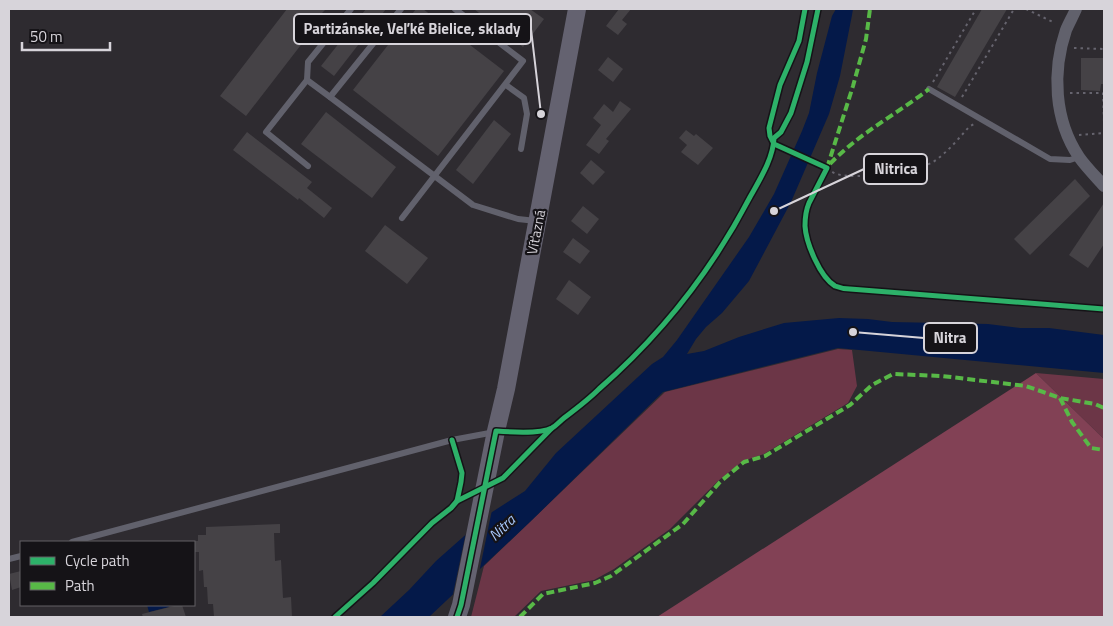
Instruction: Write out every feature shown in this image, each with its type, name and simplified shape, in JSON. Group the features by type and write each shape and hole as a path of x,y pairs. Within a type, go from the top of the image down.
{"main road":[{"name":"Víťazná","path":"457,617 506,390 577,9"}],"street":[{"path":"1076,9 1067,29 1059,58 1057,93 1068,137 1079,158 1104,186"}],"lane":[{"path":"308,166 266,132 307,80 308,62 351,9"},
{"path":"330,97 401,9"},
{"path":"402,218 523,61 455,9"},
{"path":"307,80 473,205 518,218 538,221"},
{"path":"506,85 524,98 527,114 521,149"},
{"path":"929,88 1050,159 1070,160 1079,158"},
{"path":"76,541 452,440 496,431"}],"path":[{"path":"929,88 976,9"},
{"path":"958,105 1014,9"},
{"path":"1026,9 1067,29"},
{"path":"1062,48 1104,49"},
{"path":"1065,93 1103,93 1104,122"},
{"path":"820,165 838,174 859,176 918,168 942,155 969,127 982,120"},
{"path":"1075,135 1104,133"},
{"path":"823,175 827,168"},
{"path":"834,180 838,174"}],"shaded area":[{"path":"838,349 852,350 857,386 848,403 764,454 743,461 718,481 670,529 614,569 594,580 541,591 514,617 471,617 484,566 665,392"},
{"path":"1036,373 1104,379 1104,439"},
{"path":"1036,373 1104,439 1104,617 657,617"}],"water":[{"path":"836,9 853,9 840,76 829,114 791,202 749,281 722,313 706,327 687,354 704,351 739,337 784,323 839,318 892,322 988,324 1020,328 1049,328 1104,335 1104,373 838,348 663,392 429,617 380,617 436,561 489,514 525,491 556,453 652,364 663,357 677,340 749,237 774,194 809,113 817,73 832,16"},
{"path":"147,606 169,607 149,612"}],"pier":[{"path":"492,510 479,573 452,599 466,532"}],"building":[{"path":"287,9 326,9 322,13 324,15 246,116 220,96"},
{"path":"366,9 386,9 334,76 321,66"},
{"path":"416,9 423,9 504,71 438,156 353,90"},
{"path":"474,9 530,9 544,19 523,47"},
{"path":"619,9 631,9 622,20 627,24 618,35 606,26"},
{"path":"982,9 1007,9 955,97 937,87"},
{"path":"608,57 623,69 613,82 598,70"},
{"path":"1081,58 1104,58 1104,84 1101,84 1100,91 1081,90"},
{"path":"620,101 631,109 606,139 609,141 599,154 586,145 601,125 593,118 604,104 613,112"},
{"path":"326,112 396,167 372,198 301,144"},
{"path":"494,120 511,134 473,184 456,170"},
{"path":"686,130 694,136 696,134 713,148 698,165 681,152 687,145 679,138"},
{"path":"247,132 312,182 307,188 332,208 324,218 233,150"},
{"path":"591,160 605,172 593,185 580,173"},
{"path":"1075,179 1090,196 1030,255 1014,239"},
{"path":"1104,203 1104,244 1088,268 1069,255"},
{"path":"583,206 599,219 587,234 571,221"},
{"path":"385,225 428,258 407,284 365,251"},
{"path":"573,238 590,251 580,264 563,252"},
{"path":"569,280 591,297 578,315 556,299"},
{"path":"280,524 280,533 274,533 275,561 281,560 283,598 291,597 292,617 214,617 213,604 208,604 207,587 204,587 203,570 199,571 199,552 195,552 195,541 198,541 198,535 206,535 206,527"},
{"path":"20,571 20,587 12,590 9,574"},
{"path":"174,606 182,606 186,617 143,617 142,614"}],"marked path":[{"path":"827,168 866,39 870,9"},
{"path":"830,164 853,143 929,89"},
{"path":"520,617 543,594 595,583 611,576 683,524 720,482 744,462 765,456 850,405 872,385 893,374 942,376 1026,386 1060,398 1095,404 1104,408"},
{"path":"1060,398 1072,422 1091,448 1104,450"}],"cycle path":[{"path":"805,9 799,41 780,85 769,128 774,144 827,168 808,206 805,226 815,259 829,282 846,289 1104,309"},
{"path":"457,617 496,431 533,432 554,427 622,368 684,300 702,276 735,224 765,169 771,154 774,138 781,132 791,113 807,62 818,9"},
{"path":"457,501 503,478 551,429"},
{"path":"335,617 373,583 432,523 457,501 462,473 452,440"}],"place":[{"name":"Partizánske, Veľké Bielice, sklady","path":"541,114"},
{"name":"Nitrica","path":"774,211"},
{"name":"Nitra","path":"853,332"}]}
